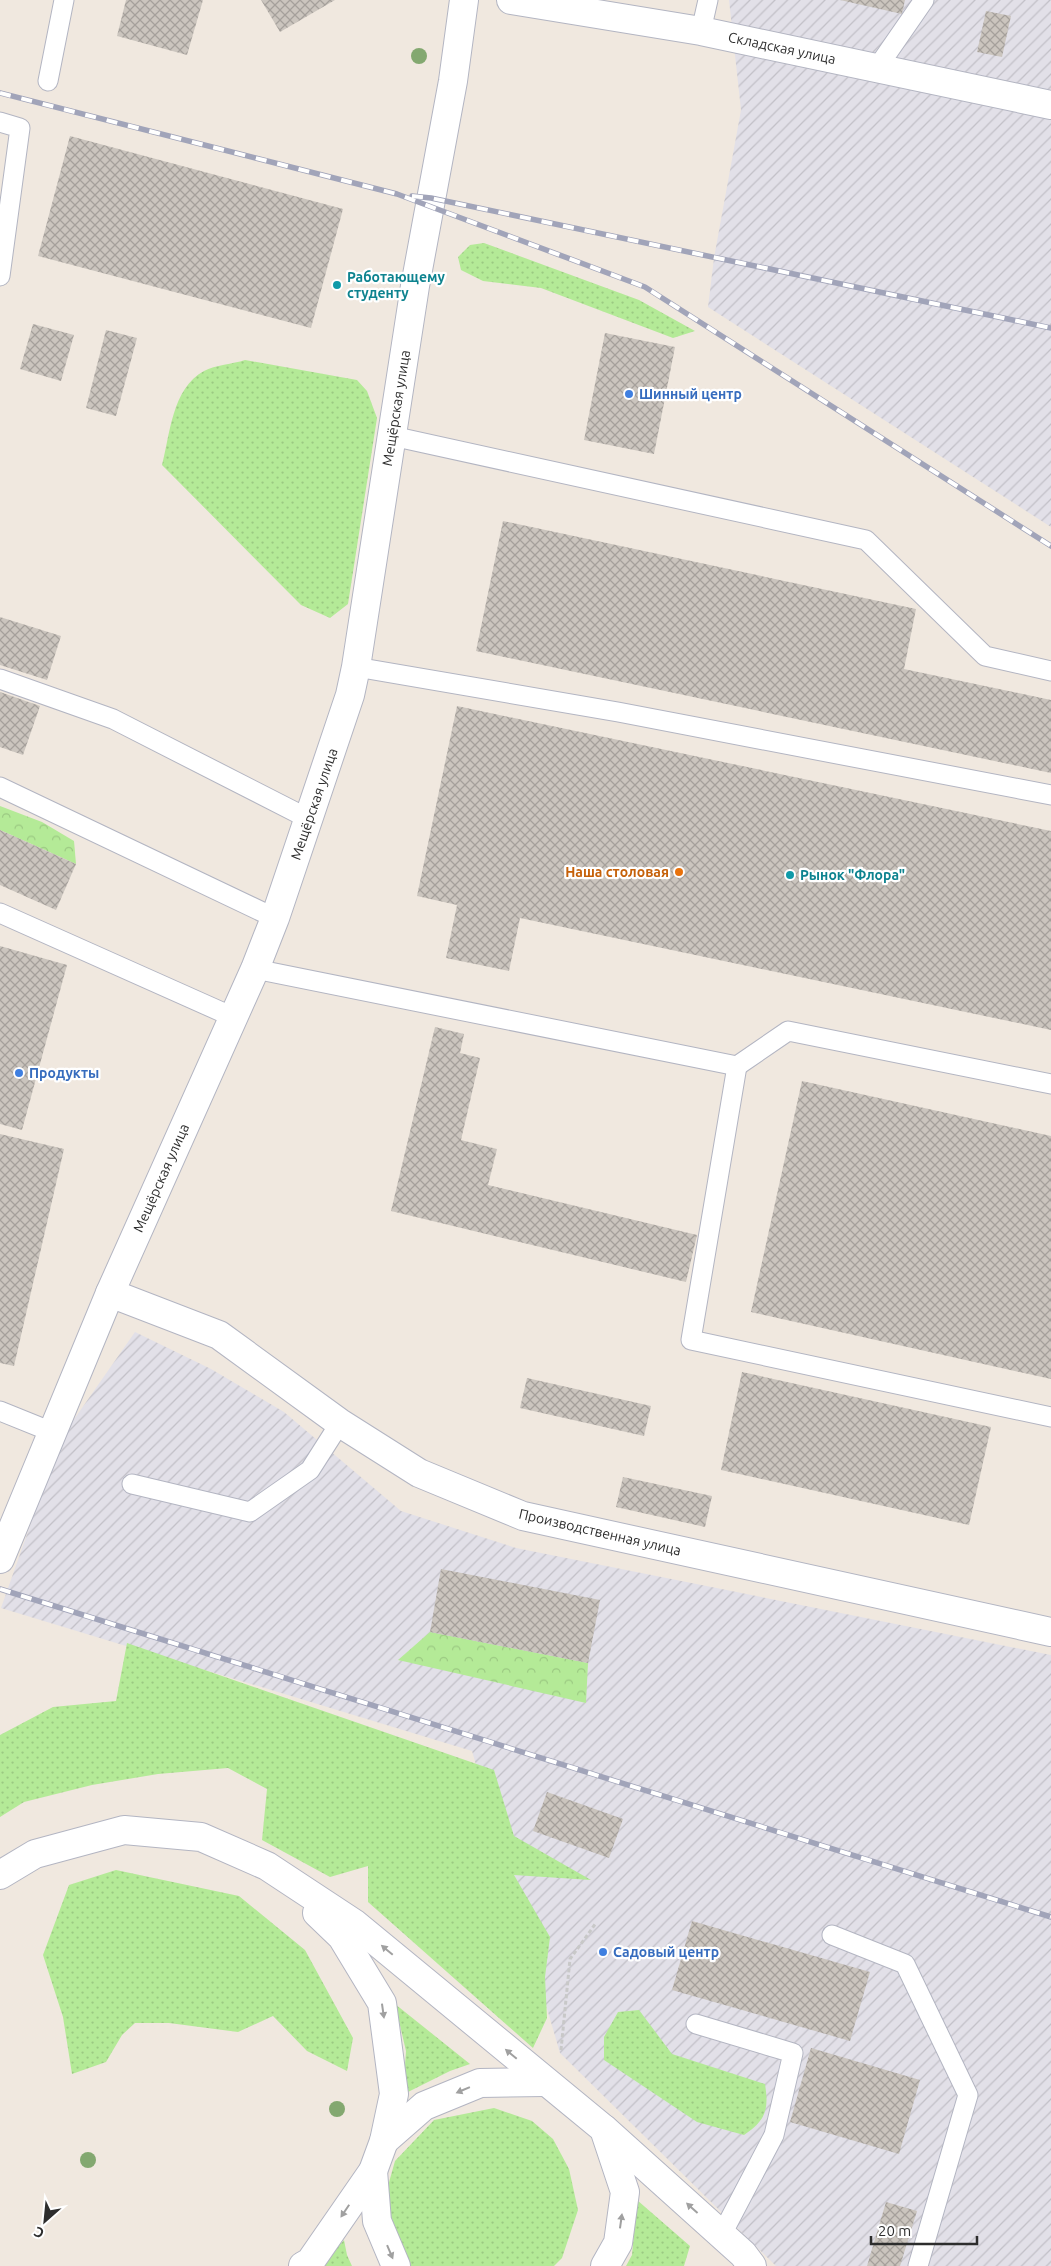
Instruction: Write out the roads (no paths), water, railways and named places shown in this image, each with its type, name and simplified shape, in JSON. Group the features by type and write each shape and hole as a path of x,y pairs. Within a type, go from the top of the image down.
{"main road":[{"name":"Мещёрская улица","path":"0,1559 110,1293 255,969 275,918 350,695 356,667 415,286 453,81 464,0"},
{"name":"Складская улица","path":"511,0 701,31 1051,105"},
{"name":"Производственная улица","path":"110,1293 218,1335 340,1423 419,1473 523,1516 1051,1632"},
{"path":"0,1875 35,1854 124,1830 201,1837 267,1866 355,1924 604,2129 722,2234 743,2254 752,2266"},
{"path":"267,1866 342,1937 382,2003 394,2094 384,2141 373,2171 310,2262 303,2266"},
{"path":"384,2141 424,2106 480,2083 545,2082"},
{"path":"604,2129 625,2192 618,2243 605,2266"},
{"path":"373,2171 377,2221 396,2266"}],"lane":[{"path":"48,81 64,0"},
{"path":"701,31 708,0"},
{"path":"877,68 924,0"},
{"path":"0,122 20,128 0,276"},
{"path":"392,436 866,540 985,656 1051,671"},
{"path":"356,667 628,714 1051,795"},
{"path":"0,679 113,719 309,819"},
{"path":"0,787 275,918"},
{"path":"0,913 233,1017"},
{"path":"255,969 737,1066"},
{"path":"1051,1084 788,1030 737,1066 691,1340 1051,1417"},
{"path":"0,1411 52,1432"},
{"path":"132,1484 250,1512 310,1470 340,1423"},
{"path":"832,1935 905,1964 968,2095 918,2266"},
{"path":"696,2024 793,2053 774,2135 722,2234"}],"railway":[{"path":"0,93 397,194 645,287 1051,546"},
{"path":"412,196 431,198 1051,328"},
{"path":"0,1589 1051,1917"}],"place":[{"name":"Работающему студенту","path":"337,285"},
{"name":"Шинный центр","path":"629,394"},
{"name":"Наша столовая","path":"679,872"},
{"name":"Рынок \"Флора\"","path":"790,875"},
{"name":"Продукты","path":"19,1073"},
{"name":"Садовый центр","path":"603,1952"}]}
